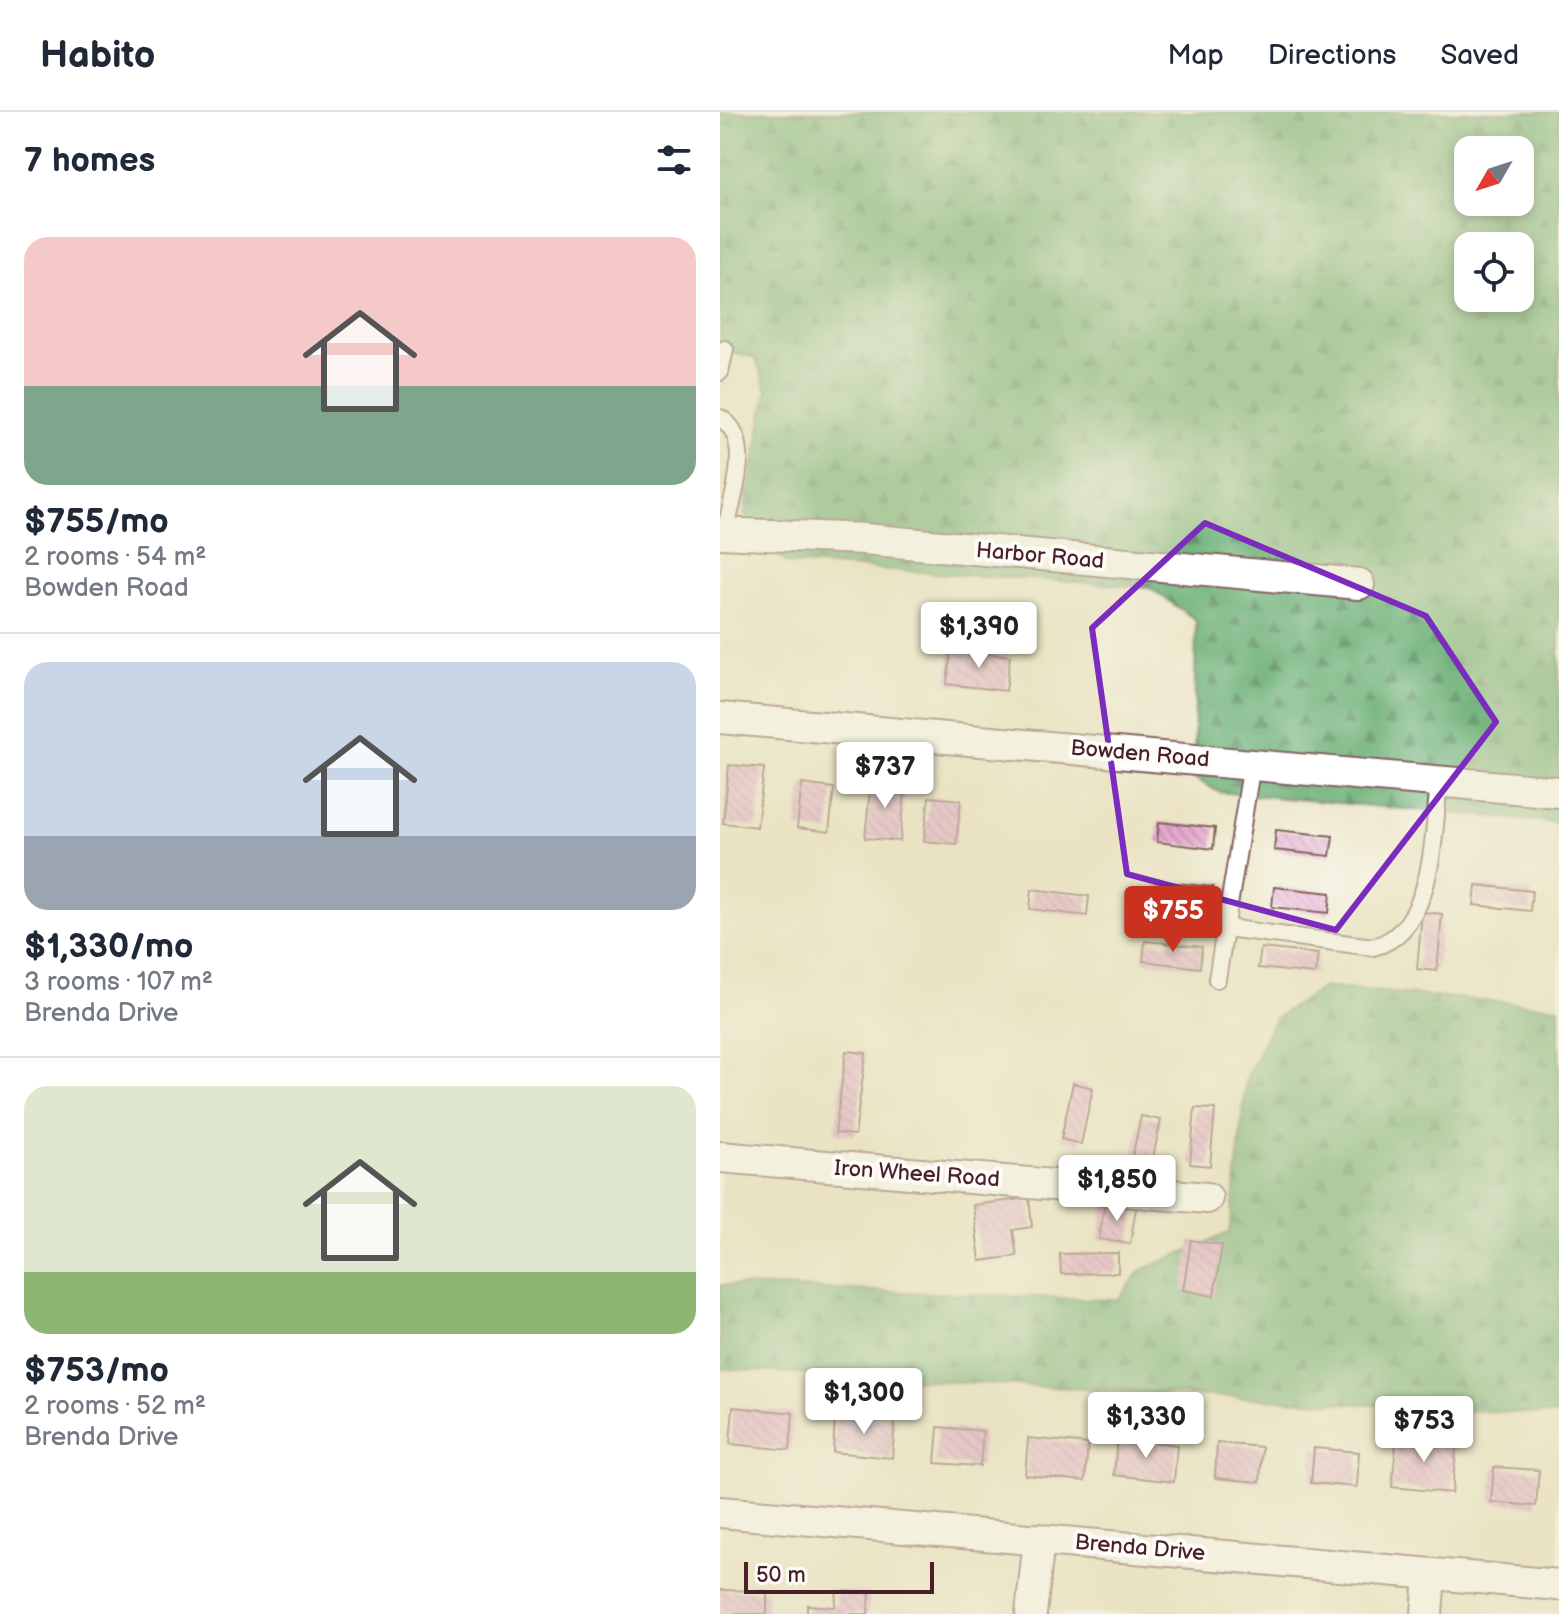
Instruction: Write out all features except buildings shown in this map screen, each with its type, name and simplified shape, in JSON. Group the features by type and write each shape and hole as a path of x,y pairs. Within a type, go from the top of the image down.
{"street":[{"name":"Harbor Road","path":"722,533 864,539 1359,584"},
{"name":"Bowden Road","path":"720,718 1559,792"},
{"name":"Iron Wheel Road","path":"720,1157 1207,1198"},
{"name":"Brenda Drive","path":"720,1512 1559,1585"},
{"path":"1031,1614 1039,1539"},
{"path":"1427,1614 1430,1574"}],"lane":[{"path":"720,372 725,349"},
{"path":"720,418 730,423 738,438 740,454 722,533"},
{"path":"1217,979 1252,764"},
{"path":"1226,928 1373,947 1385,944 1409,922 1426,887 1439,782"}],"highlighted area":[{"path":"1205,523 1426,616 1496,722 1336,930 1127,874 1092,628"}],"green space":[{"path":"720,112 1559,112 1559,823 1219,792 1194,778 1196,620 1149,587 786,563 744,514 767,391 755,358 720,349"},
{"path":"1324,987 1559,1007 1559,1415 720,1369 720,1285 1118,1300 1140,1271 1230,1232 1246,1079 1275,1018"}]}
